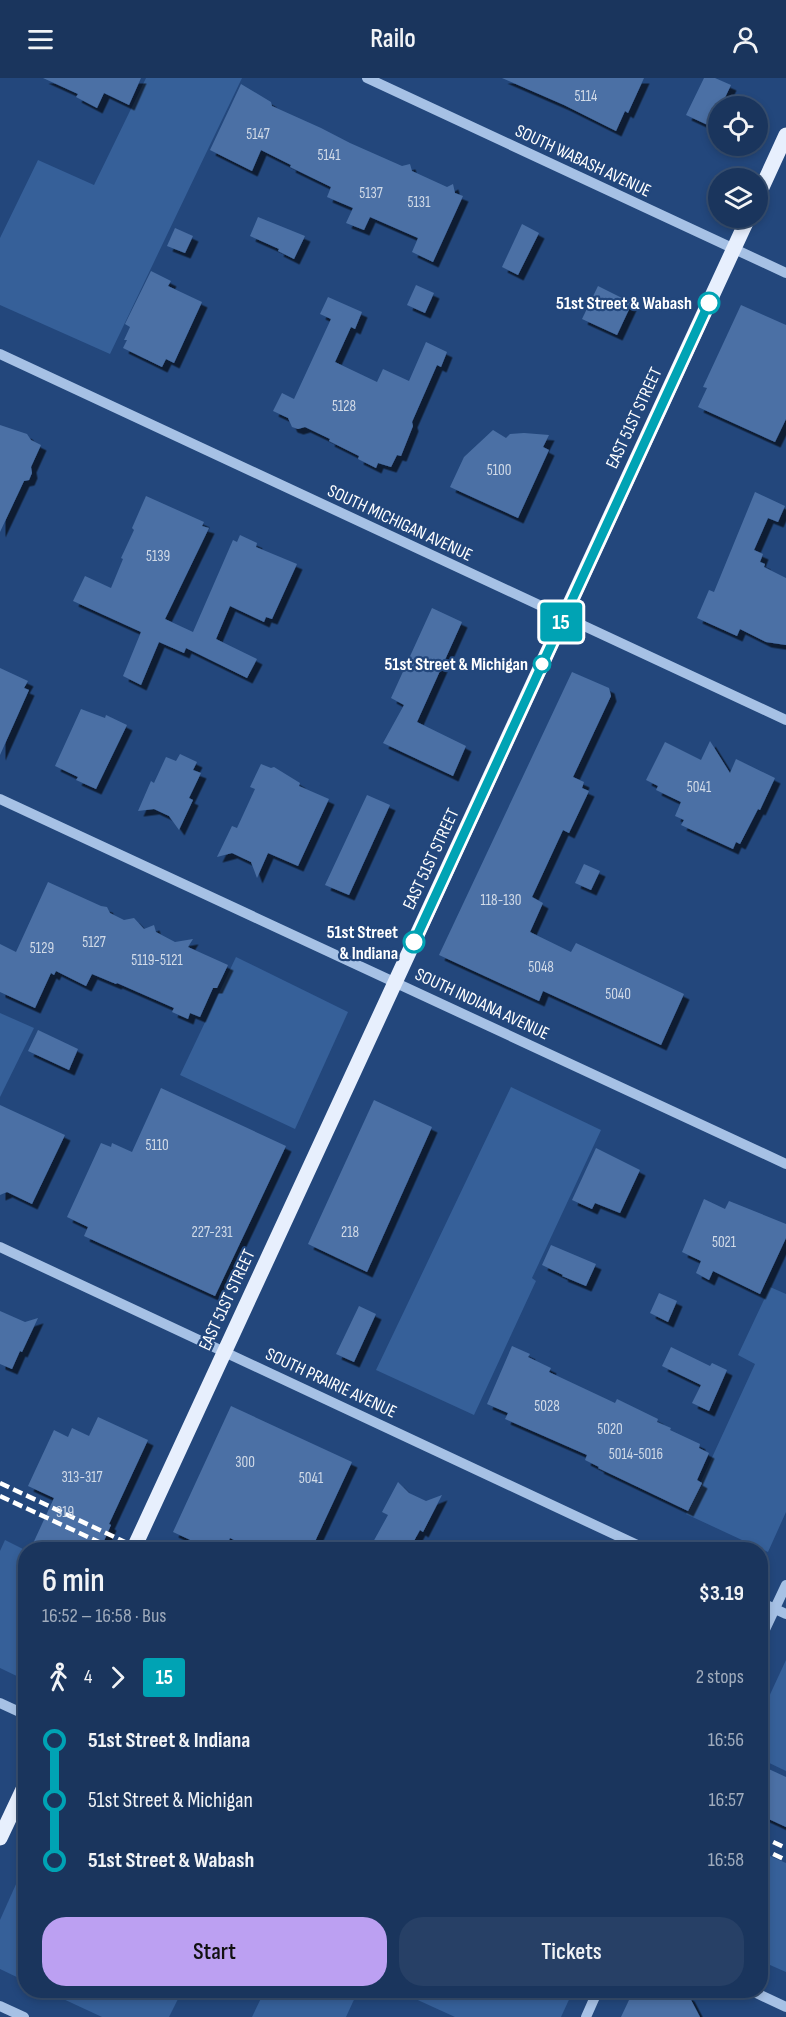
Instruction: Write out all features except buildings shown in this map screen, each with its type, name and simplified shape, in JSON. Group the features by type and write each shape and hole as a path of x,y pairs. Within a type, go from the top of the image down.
{"main road":[{"path":"768,174 786,135"},
{"name":"EAST 51ST STREET","path":"137,1542 743,228"},
{"path":"0,1838 18,1800"}],"street":[{"name":"SOUTH WABASH AVENUE","path":"367,78 786,273"},
{"name":"SOUTH MICHIGAN AVENUE","path":"0,354 786,720"},
{"name":"SOUTH INDIANA AVENUE","path":"0,799 786,1164"},
{"name":"SOUTH PRAIRIE AVENUE","path":"0,1247 631,1542"},
{"path":"768,1623 786,1585"},
{"path":"768,1606 786,1614"},
{"path":"0,1703 18,1711"},
{"path":"586,2017 594,1998"},
{"path":"767,1998 786,2007"},
{"path":"0,2006 24,2017"}],"shaded area":[{"path":"146,78 242,78 110,354 0,305 0,238 38,160 94,185"},
{"path":"236,957 348,1012 295,1129 180,1075"},
{"path":"0,1013 34,1028 0,1097"},
{"path":"511,1087 601,1130 532,1278 536,1281 474,1415 376,1370"},
{"path":"770,1287 786,1294 786,1512 768,1552 768,1542 746,1542 686,1514 755,1364 738,1355"},
{"path":"5,1540 18,1546 18,1677 0,1668 0,1551"},
{"path":"786,1660 786,1771 768,1762 768,1699"},
{"path":"768,1855 786,1863 786,1972 768,1964"},
{"path":"18,1880 18,1978 0,1969 0,1920"},
{"path":"61,1998 178,1998 169,2017 102,2017"},
{"path":"261,1998 355,1998 346,2017 252,2017"},
{"path":"413,1998 569,1998 561,2017 455,2017"}],"railway":[{"path":"0,1483 125,1542"},
{"path":"0,1496 99,1542"},
{"path":"768,1840 786,1848"},
{"path":"768,1852 786,1860"}],"bus line":[{"name":"15","path":"414,942 709,303"}],"place":[{"name":"51st Street & Wabash","path":"709,303"},
{"name":"51st Street & Michigan","path":"542,664"},
{"name":"51st Street & Indiana","path":"414,942"}]}
